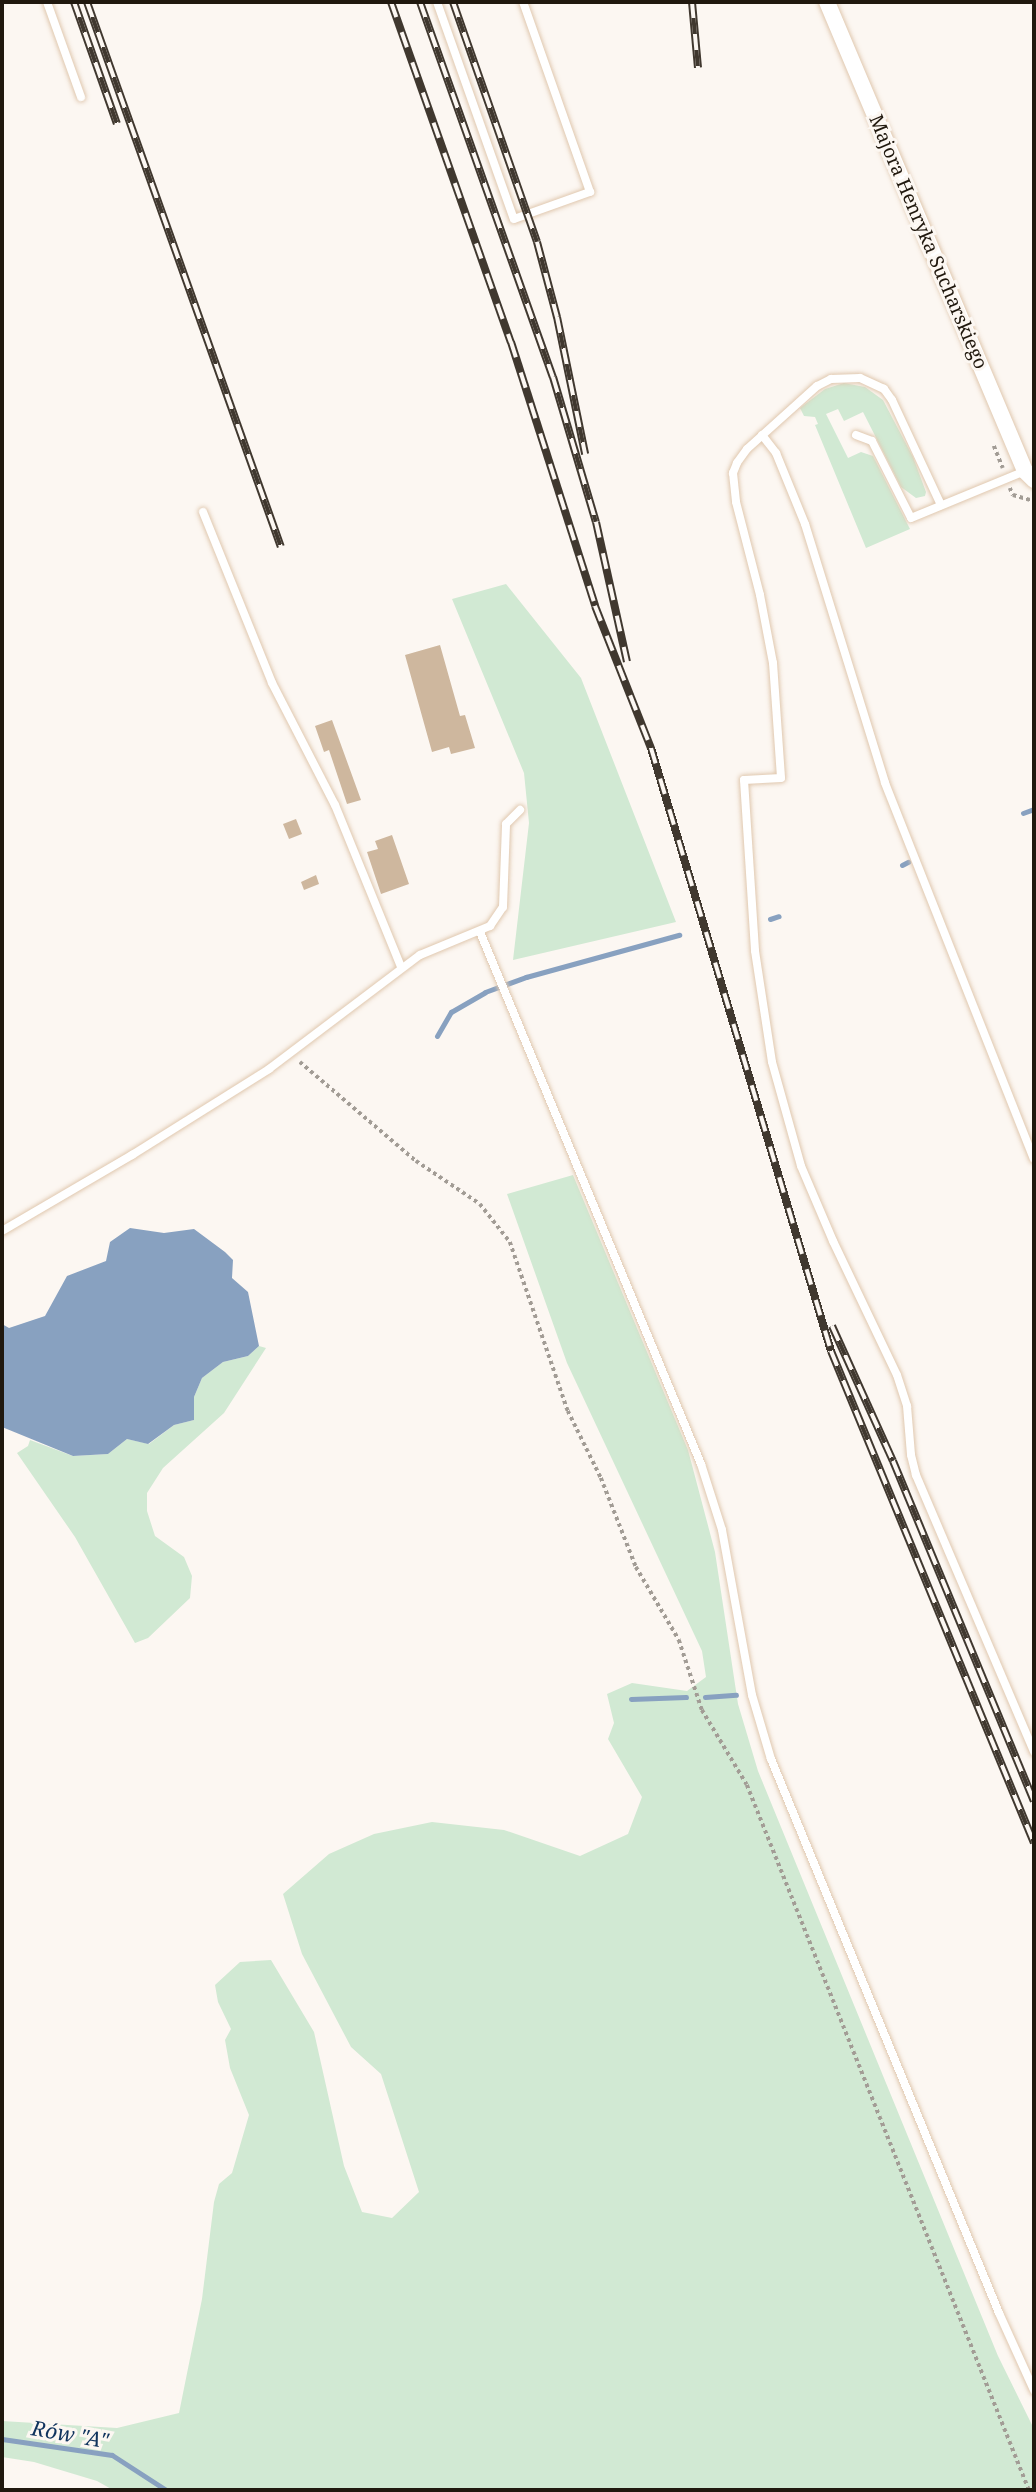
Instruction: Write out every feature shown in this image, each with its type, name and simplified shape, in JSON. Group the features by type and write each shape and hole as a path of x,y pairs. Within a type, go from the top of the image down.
{"street":[{"name":"Majora Henryka Sucharskiego","path":"827,2 1030,475"}],"lane":[{"path":"47,2 81,97"},
{"path":"437,2 514,219 590,192 523,2"},
{"path":"941,505 892,400 873,382 846,376 817,386 762,435 737,463 733,485 767,631 778,724 781,779 744,780 755,951 772,1062 801,1166 904,1394 916,1475 1034,1752"},
{"path":"762,435 780,460 805,524 885,783 1034,1159"},
{"path":"856,435 872,441 911,518 1030,475"},
{"path":"203,512 272,682 335,806 401,967"},
{"path":"2,1231 132,1155 290,1053 420,955 480,932 498,917 503,907 503,837 506,824 520,810"},
{"path":"480,932 709,1487 726,1550 752,1695 771,1759 999,2313 1034,2390"}],"path":[{"path":"1010,488 1013,495 1034,501"},
{"path":"290,1053 416,1161 480,1204 510,1242 520,1264 568,1411 601,1478 636,1567 679,1640 702,1710 747,1785 1029,2490"}],"green space":[{"path":"844,383 865,387 883,400 913,457 926,492 925,496 916,498 901,487 863,412 844,421 838,409 826,414 848,458 861,452 873,456 910,529 866,548 815,425 818,424 815,417 804,416 800,408 825,389"},
{"path":"506,584 581,678 676,922 513,960 529,823 524,773 452,599"},
{"path":"573,1175 688,1450 715,1552 738,1704 758,1771 998,2356 1034,2429 1034,2490 113,2490 97,2481 34,2462 2,2457 2,2421 117,2428 179,2413 202,2299 214,2202 219,2184 232,2173 249,2115 230,2068 225,2040 231,2029 218,2002 215,1985 240,1962 271,1960 314,2032 344,2166 362,2212 392,2218 419,2192 381,2074 351,2047 302,1954 283,1894 329,1854 374,1834 432,1822 504,1830 580,1856 628,1834 642,1797 608,1739 614,1723 607,1694 632,1683 687,1691 706,1677 702,1651 567,1363 507,1194"},
{"path":"259,1346 266,1348 224,1413 163,1468 147,1493 147,1511 155,1536 184,1557 192,1576 190,1598 148,1638 135,1643 75,1537 17,1453 28,1446 30,1440 73,1456 108,1454 127,1439 149,1444 174,1425 194,1420 194,1397 202,1378 223,1362 248,1356"}],"water":[{"path":"130,1228 164,1233 194,1229 225,1252 233,1260 232,1278 248,1292 259,1346 248,1356 223,1362 202,1378 194,1397 194,1420 174,1425 148,1444 127,1439 108,1454 73,1456 2,1427 2,1324 9,1328 45,1316 67,1276 106,1261 110,1242"}],"building":[{"path":"440,645 460,716 465,715 475,748 451,754 449,747 432,752 405,655"},
{"path":"332,720 361,800 347,804 329,750 324,752 315,726"},
{"path":"296,819 302,834 289,839 283,824"},
{"path":"392,835 409,884 381,894 367,852 378,849 375,841"},
{"path":"316,875 319,884 304,890 301,882"}],"waterway":[{"path":"1023,813 1034,809"},
{"path":"902,865 908,862"},
{"path":"770,919 779,916"},
{"path":"437,1036 451,1012 485,992 526,977 679,935"},
{"path":"705,1697 736,1695"},
{"path":"631,1699 686,1697"},
{"name":"Rów \"A\"","path":"2,2439 112,2455 166,2490"}],"railway":[{"path":"74,2 117,124"},
{"path":"87,2 281,547"},
{"path":"391,2 511,342 595,606 651,748 831,1351 1034,1843"},
{"path":"420,2 553,377 596,522 627,662"},
{"path":"453,2 537,242 557,317 585,454"},
{"path":"692,2 698,68"},
{"path":"832,1326 893,1461 1034,1801"}]}
